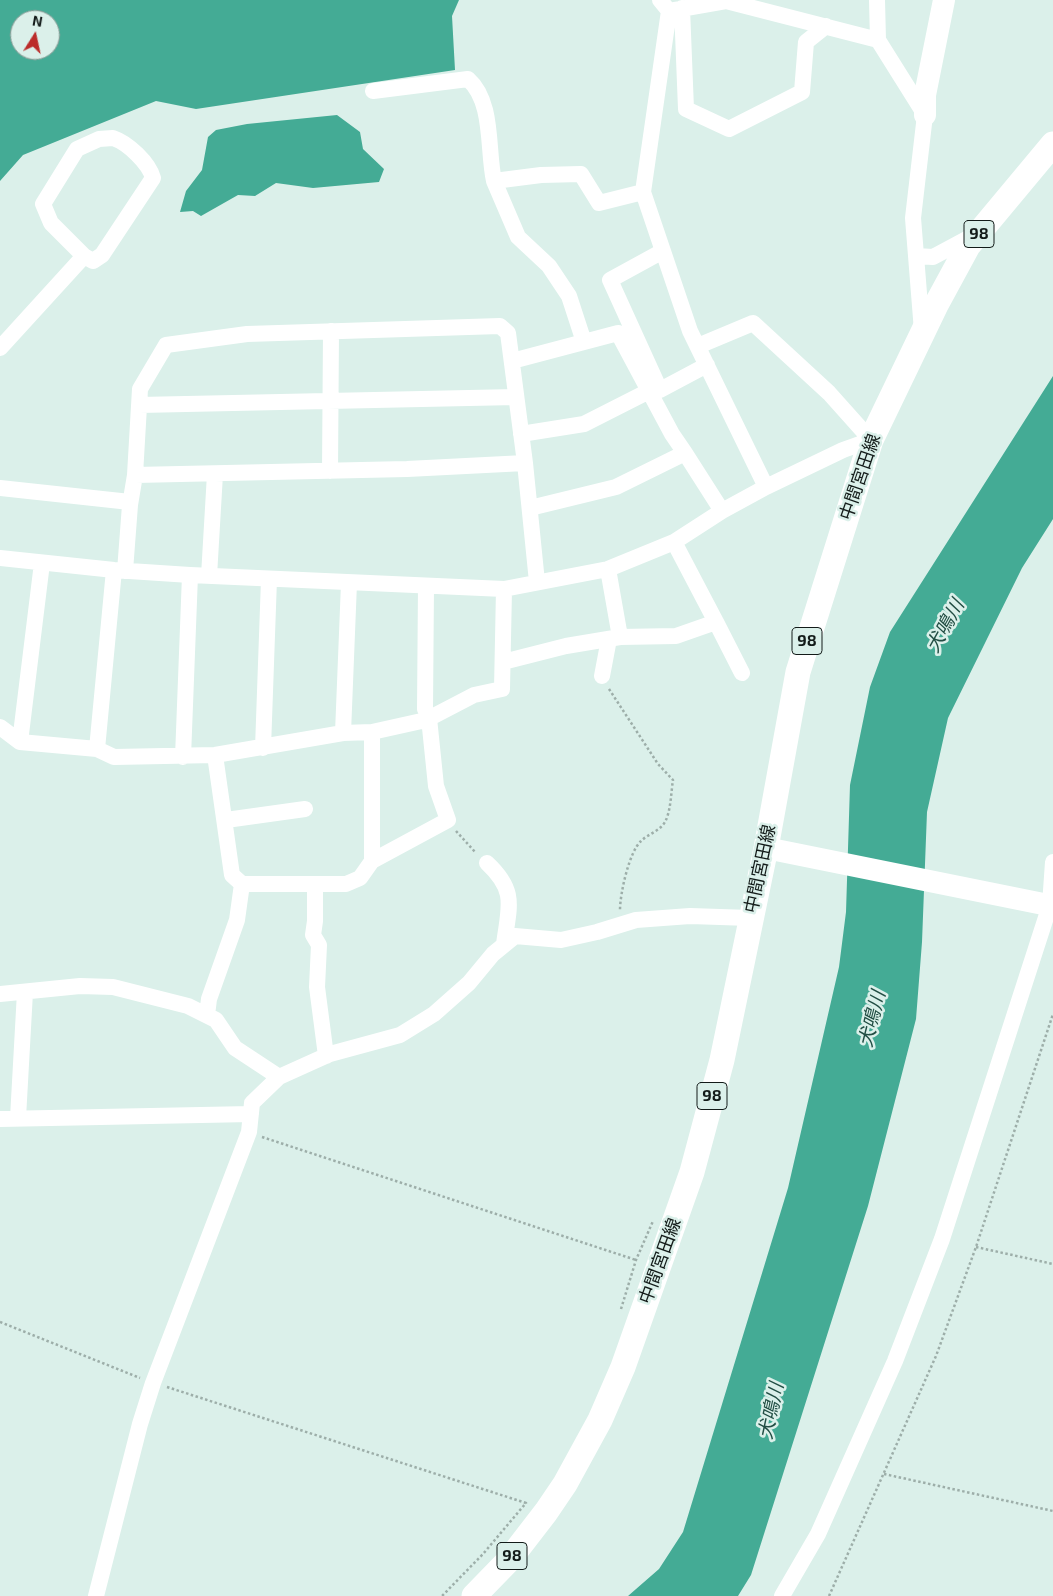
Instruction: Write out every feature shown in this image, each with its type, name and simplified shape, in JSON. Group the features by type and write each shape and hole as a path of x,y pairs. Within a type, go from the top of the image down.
{"main road":[{"name":"中間宮田線","path":"474,1596 509,1560 565,1484 600,1420 623,1367 692,1172 722,1060 750,918 775,851 798,672 872,440 936,305 968,246 1053,144"}],"street":[{"path":"877,0 878,40 925,115"},
{"path":"922,335 914,218 925,115 925,95 944,0"},
{"path":"671,6 726,1 878,40"},
{"path":"671,6 686,109 729,129 802,92 806,42 826,26"},
{"path":"671,6 643,192 690,331 766,487"},
{"path":"373,91 468,79 477,87 485,114 494,181 518,237 549,266 569,296 584,342"},
{"path":"99,138 113,138 122,141 151,170 153,178 102,255 93,261 84,256 50,222 43,204 78,148 99,138"},
{"path":"494,181 541,175 581,174 599,203 643,192"},
{"path":"916,256 933,257 980,232"},
{"path":"663,251 610,280 660,390 707,366"},
{"path":"0,348 84,256"},
{"path":"0,558 190,575 504,589 608,569 674,542 722,511 766,487 843,450 872,440 829,393 753,323 698,346"},
{"path":"97,749 120,570 135,475 140,389 166,345 247,334 500,326 508,333 525,463 537,582"},
{"path":"330,471 331,331"},
{"path":"512,361 618,333 672,434 722,511"},
{"path":"521,434 584,424 649,391"},
{"path":"139,404 516,398"},
{"path":"530,508 616,487 685,453"},
{"path":"135,475 330,471 525,463"},
{"path":"209,576 215,474"},
{"path":"0,488 130,502"},
{"path":"674,542 742,673"},
{"path":"20,742 42,562"},
{"path":"602,676 614,638 608,569"},
{"path":"183,757 190,575"},
{"path":"263,748 269,579"},
{"path":"343,734 349,583"},
{"path":"215,755 226,820 232,875 242,884 346,884 360,878 372,861 448,820 436,786 429,718 425,709 426,586"},
{"path":"0,727 20,742 97,749 114,757 183,757 215,755 343,734 372,732 429,718 474,695 502,689 504,589"},
{"path":"503,662 566,646 614,638 676,636 716,622"},
{"path":"372,732 372,861"},
{"path":"226,820 305,809"},
{"path":"775,851 1046,904"},
{"path":"782,1596 818,1534 895,1362 942,1238 1046,904 1053,862"},
{"path":"487,863 499,874 509,892 504,944"},
{"path":"207,1015 209,999 237,920 242,884"},
{"path":"315,884 315,921 312,935 318,945 317,987 326,1056"},
{"path":"96,1596 140,1424 153,1383 249,1132 252,1103 278,1077 326,1056 400,1035 434,1014 469,983 504,944 515,936 560,940 636,920 681,917 740,916 750,918"},
{"path":"0,994 80,986 113,987 188,1006 216,1020 235,1048 278,1077"},
{"path":"18,1118 24,992"},
{"path":"0,1118 251,1114"}],"path":[{"path":"602,676 647,748 673,780 666,819 662,827 640,841 633,850 620,901 621,925"},
{"path":"448,820 463,840 487,863"},
{"path":"829,1596 936,1356 976,1247 1053,1014"},
{"path":"249,1132 636,1260"},
{"path":"976,1247 1053,1264"},
{"path":"0,1322 153,1383 526,1502 483,1554 442,1596"},
{"path":"884,1474 1053,1511"}],"water":[{"path":"0,0 459,0 452,16 455,70 196,109 156,101 23,155 0,181"},
{"path":"337,115 360,132 363,149 384,169 379,182 313,188 276,183 255,196 238,195 201,216 193,211 180,212 186,191 202,170 208,137 216,130 247,124"},
{"name":"犬鳴川","path":"1053,376 1053,519 1022,568 948,718 927,812 922,942 916,1019 868,1206 751,1575 738,1596 628,1596 659,1569 683,1532 788,1188 839,967 846,912 850,785 870,687 890,632"}]}
